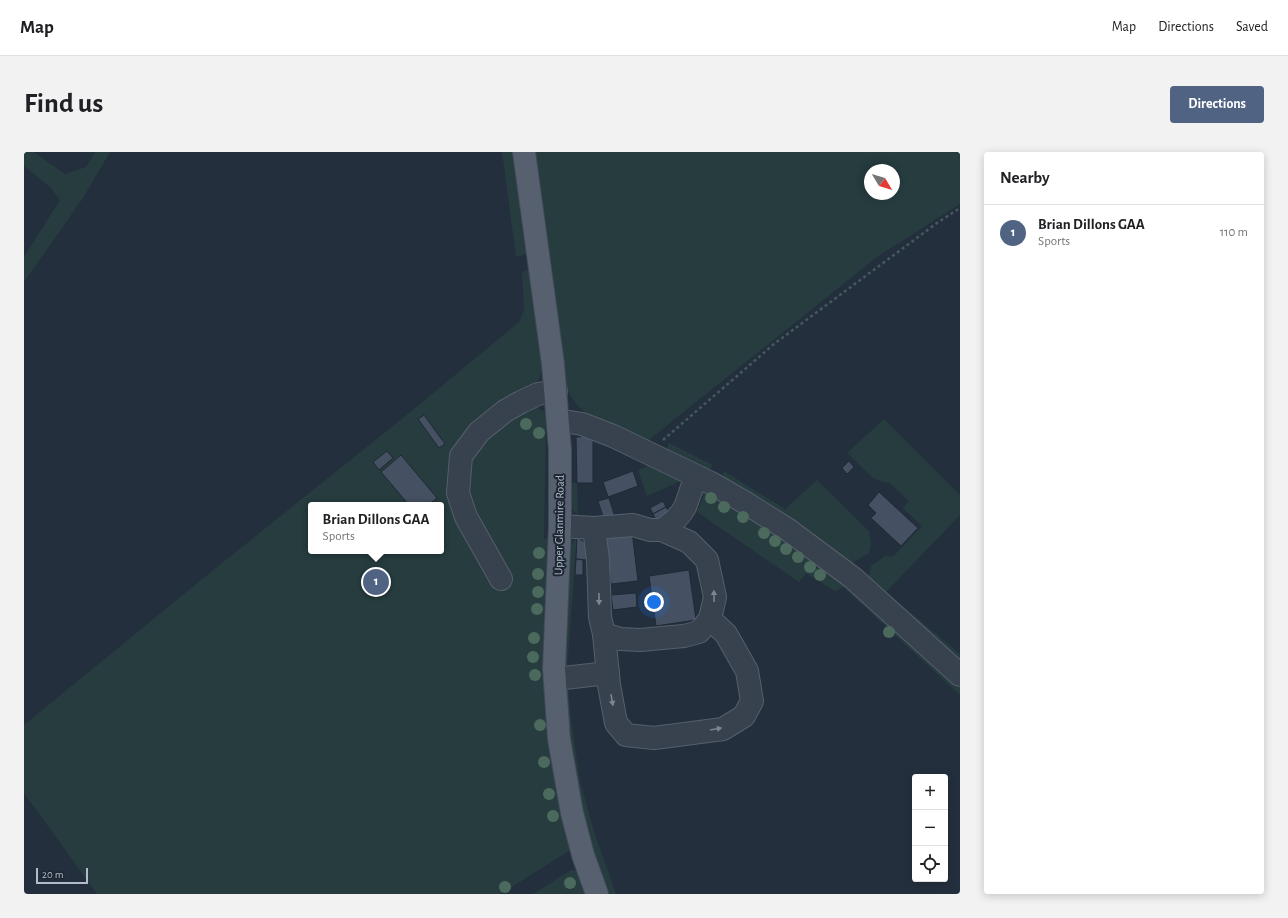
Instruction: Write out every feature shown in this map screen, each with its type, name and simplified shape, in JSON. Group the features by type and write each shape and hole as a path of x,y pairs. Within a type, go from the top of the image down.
{"main road":[{"name":"Upper Glanmire Road","path":"524,152 556,392 560,450 560,526 555,679 559,739 566,784 578,836 597,894"}],"street":[{"path":"501,579 466,517 458,493 461,456 479,432 505,411 538,394 556,392"},
{"path":"558,422 582,424 620,440 712,483 787,529 853,578 960,675"},
{"path":"662,530 672,523 684,508 691,486 697,477"},
{"path":"560,526 594,528 633,525 650,530 662,530 689,542 707,560 715,597 710,619 699,632 684,636 640,640 620,639 604,634"},
{"path":"594,528 598,560 600,617 604,634 608,673 616,723 626,735 654,738 723,729 744,716 752,701 747,671 726,634 710,619"},
{"path":"555,679 608,673"}],"path":[{"path":"663,440 774,344 937,223 960,208"}],"green space":[{"path":"24,152 34,152 65,174 86,167 95,152 110,152 83,198 24,282 24,257 60,200 50,187 24,166"},
{"path":"502,152 514,152 527,254 516,257"},
{"path":"534,152 960,152 960,204 877,257 645,443 598,422 579,407 566,385"},
{"path":"530,269 543,361 540,376 534,388 532,406 542,410 548,415 546,419 544,539 550,540 572,849 501,894 97,894 24,793 24,725 519,322 524,310 522,272"},
{"path":"884,419 960,495 960,515 886,592 960,654 960,667 866,579 870,572 871,566 885,556 894,556 922,526 903,508 909,501 890,483 873,478 847,453"},
{"path":"669,443 713,465 707,473 665,453"},
{"path":"654,463 683,480 647,496 638,470"},
{"path":"724,471 785,509 817,480 869,531 871,542 869,553 849,565 720,479"},
{"path":"571,483 577,483 578,515 571,508 569,501"},
{"path":"706,487 785,535 960,682 960,695 843,587 835,591 806,573 799,582 697,512 703,497 698,491"},
{"path":"577,537 567,669 570,712 580,781 594,832 616,894 606,894 585,826 574,779 562,678 568,553 571,545"},
{"path":"571,870 580,871 589,894 533,894"}],"building":[{"path":"424,415 445,444 439,448 418,419"},
{"path":"593,436 593,483 577,483 576,437"},
{"path":"387,451 393,458 379,470 373,462"},
{"path":"401,455 437,498 432,502 406,502 381,472"},
{"path":"849,461 854,467 847,474 842,468"},
{"path":"633,471 638,486 608,497 603,482"},
{"path":"879,492 918,528 901,546 871,518 876,513 868,505"},
{"path":"609,498 615,517 604,520 598,501"},
{"path":"663,501 666,507 653,514 650,508"},
{"path":"666,507 669,512 656,520 653,514"},
{"path":"632,531 638,581 611,584 605,534"},
{"path":"577,537 587,544 587,560 576,559"},
{"path":"576,559 583,560 583,575 575,575"},
{"path":"689,570 696,620 656,626 649,576"},
{"path":"636,593 637,607 613,610 611,595"}],"place":[{"name":"Brian Dillons GAA","path":"376,582"}]}
